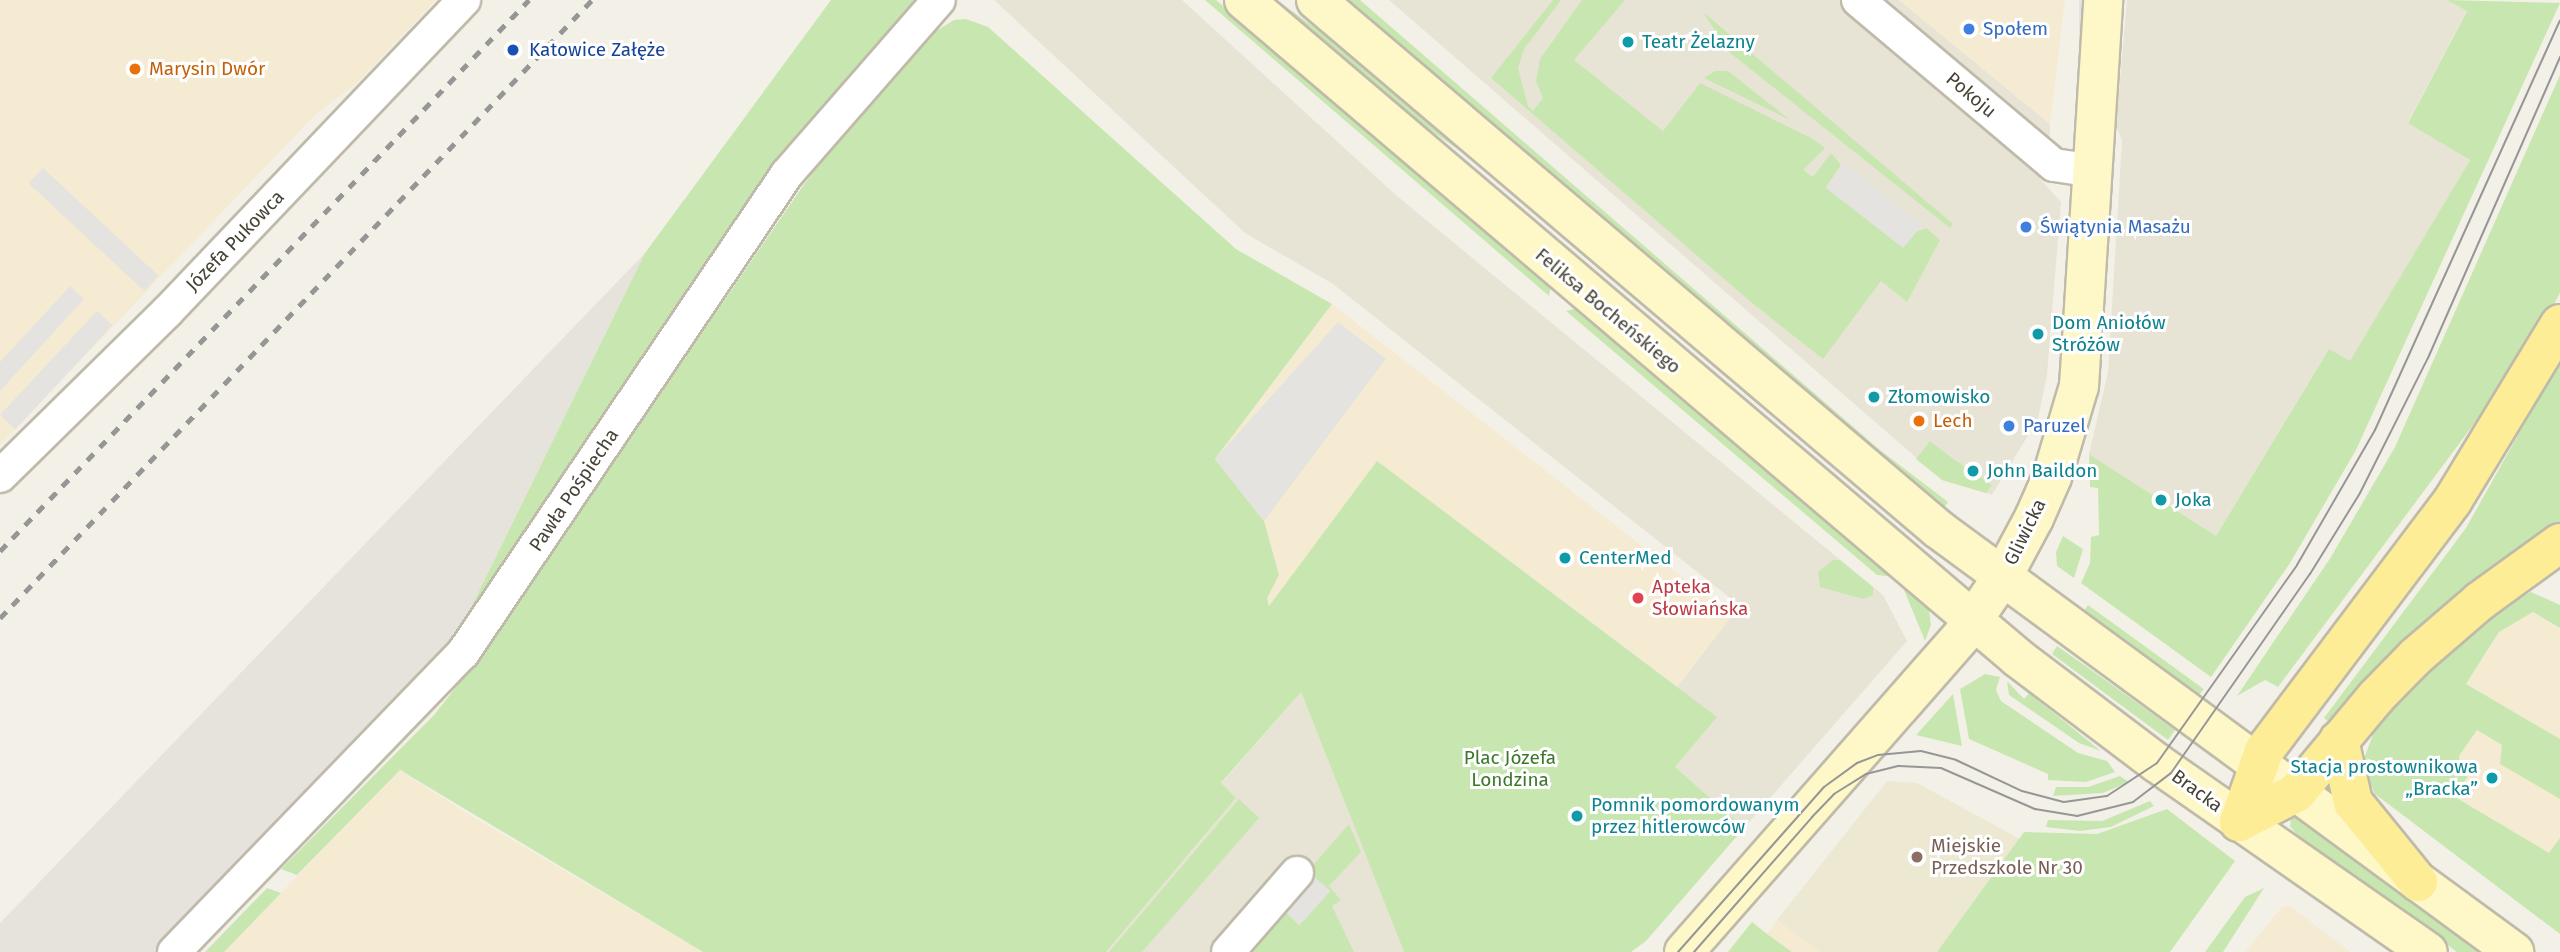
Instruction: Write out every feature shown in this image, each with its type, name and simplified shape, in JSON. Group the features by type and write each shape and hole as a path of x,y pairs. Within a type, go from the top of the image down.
{"main road":[{"name":"Feliksa Bocheńskiego","path":"1244,0 1973,620"},
{"path":"1316,0 1930,522 2514,952"},
{"name":"Gliwicka","path":"1684,952 1973,620 2003,576 2052,477 2079,386 2103,0"},
{"path":"2239,822 2258,765 2453,500 2560,324"},
{"path":"2239,822 2296,793 2339,740 2415,657 2480,601 2560,542"},
{"name":"Bracka","path":"1973,620 2239,822 2428,952"},
{"path":"2339,740 2353,802 2418,882"}],"street":[{"name":"Józefa Pukowca","path":"0,475 68,404 167,312 464,0"},
{"name":"Pawła Pośpiecha","path":"174,952 463,653 787,174 939,0"},
{"name":"Pokoju","path":"1858,0 2054,165 2094,171"},
{"path":"1228,952 1297,873"}],"shaded area":[{"path":"0,0 436,0 357,83 313,117 0,445"},
{"path":"994,0 1182,0 1397,196 1883,595 1907,641 1744,828 1674,767 1716,717 1677,687 1739,605 1333,284 1245,233"},
{"path":"1389,0 1899,0 2050,124 2050,145 2040,179 2061,202 2047,375 2038,419 1992,495 1942,480"},
{"path":"1899,0 2065,0 2050,124"},
{"path":"2079,0 2088,0 2088,108 2079,108"},
{"path":"2127,0 2447,0 2467,10 2408,122 2470,160 2350,362 2329,349 2216,536 2089,454 2108,372 2122,141 2116,125"},
{"path":"1840,160 1926,228 1917,231 1903,248 1826,188 1840,170"},
{"path":"43,168 159,276 144,291 29,183"},
{"path":"645,253 455,640 158,952 0,952 0,923"},
{"path":"70,286 84,299 0,391 0,362"},
{"path":"1332,304 1732,616 1677,687 1377,462 1269,607 1215,459"},
{"path":"97,311 112,325 16,429 0,415"},
{"path":"1338,322 1386,359 1264,521 1215,459"},
{"path":"2533,612 2560,629 2560,902 2405,755 2466,684 2499,632"},
{"path":"1301,692 1404,952 1106,952 1236,798 1221,784"},
{"path":"399,770 468,814 703,952 224,952"},
{"name":"Miejskie Przedszkole Nr 30","path":"1887,781 1917,783 2020,839 1937,952 1820,952 1777,920"},
{"path":"1308,871 1330,891 1300,925 1278,904"},
{"path":"2290,906 2351,952 2245,952 2282,907"},
{"path":"1777,920 1820,952 1727,952 1752,922 1767,934"}],"green space":[{"path":"831,0 923,0 455,640 645,253"},
{"path":"1205,0 1216,0 1551,284 1549,296"},
{"path":"1266,0 1277,0 1374,71 1766,401 1761,407 1470,158 1355,77"},
{"path":"1338,0 1360,0 1880,450 1948,502 1941,512"},
{"path":"1553,0 1561,0 1524,49 1518,68 1528,106 1533,111 1543,98 1536,81 1540,59 1582,0 1625,0 1574,60 1663,131 1700,83 1813,139 1825,148 1803,170 1813,177 1831,153 1841,165 1826,187 1903,247 1917,231 1926,228 1940,240 1907,302 1881,281 1823,359 1751,302 1491,78"},
{"path":"2447,0 2560,3 2356,450 2290,563 2211,677 2081,583 2090,563 2091,537 2099,535 2098,488 2090,487 2089,454 2216,536 2329,349 2350,361 2470,160 2408,123 2467,11"},
{"path":"1703,12 1953,224 1950,228 1729,52"},
{"name":"Plac Józefa Londzina","path":"966,19 988,27 1236,249 1332,304 1215,459 1264,521 1279,575 1267,598 1269,606 1377,461 1717,717 1675,767 1744,828 1646,941 1631,952 1404,952 1301,692 1221,783 1236,798 1106,952 703,952 400,770 297,875 281,869 434,715 475,663 805,183 866,105 933,33 954,20"},
{"path":"1715,71 1728,71 1790,120 1704,78"},
{"path":"2560,75 2560,293 2520,362 2278,687 2265,680 2237,696 2331,557 2395,447"},
{"path":"1578,308 1892,571 1887,576 1877,575 1566,311"},
{"path":"2560,360 2560,525 2333,725 2324,718 2466,528"},
{"path":"1930,441 1992,485 1986,493 1942,480 1916,459"},
{"path":"2063,536 2083,549 2074,578 2057,566 2056,552"},
{"path":"1833,560 1840,560 1873,587 1873,595 1863,599 1820,587 1818,572"},
{"path":"1905,582 1929,610 1931,625 1925,641 1902,585"},
{"path":"2531,592 2560,605 2560,628 2533,612 2499,632 2466,684 2560,739 2560,799 2500,764 2502,745 2477,730 2459,756 2460,765 2470,772 2455,797 2549,853 2560,838 2560,934 2375,794 2361,767 2375,729 2407,691 2487,618"},
{"path":"2088,605 2204,689 2196,700 2080,616"},
{"path":"2057,646 2175,730 2168,740 2052,654"},
{"path":"1985,674 2000,677 1996,690 2001,701 2078,753 2107,761 2115,772 2086,782 2048,780 2048,774 1969,739 1960,689"},
{"path":"2007,681 2024,699 2029,693 2101,751 2079,743 2009,695"},
{"path":"1953,694 1962,746 1916,735"},
{"path":"2120,776 2129,782 2103,793 2053,796 2056,787 2088,787"},
{"path":"1239,799 1259,818 1142,952 1109,952"},
{"path":"2150,801 2154,806 2111,827 2080,831 2046,827 2048,820 2102,821"},
{"path":"2167,809 2235,861 2170,952 1937,952 2024,832 2097,834"},
{"path":"2292,813 2490,952 2457,952 2297,835 2290,826"},
{"path":"1349,824 1361,852 1329,886 1341,900 1332,906 1354,952 1237,952 1278,905 1300,926 1308,871"},
{"path":"267,888 281,893 224,952 205,952"},
{"path":"2264,888 2223,952 2205,952 2245,897"},
{"path":"1752,922 1767,934 1792,952 1728,952"}],"tram line":[{"path":"1678,952 1824,787 1857,763 1878,755 1921,751 1956,760 2022,791 2064,802 2107,796 2157,763 2297,565 2375,430 2560,21"},
{"path":"1694,952 1834,794 1866,774 1899,766 1941,768 2035,809 2077,816 2133,802 2171,773 2310,574 2360,493 2428,358 2560,57"}],"railway":[{"path":"0,551 529,0"},
{"path":"0,618 592,0"}],"place":[{"name":"Społem","path":"1969,29"},
{"name":"Teatr Żelazny","path":"1628,42"},
{"name":"Katowice Załęże","path":"513,50"},
{"name":"Marysin Dwór","path":"135,69"},
{"name":"Świątynia Masażu","path":"2026,227"},
{"name":"Dom Aniołów Stróżów","path":"2038,334"},
{"name":"Złomowisko","path":"1874,397"},
{"name":"Lech","path":"1919,421"},
{"name":"Paruzel","path":"2009,426"},
{"name":"John Baildon","path":"1973,471"},
{"name":"Joka","path":"2161,500"},
{"name":"CenterMed","path":"1565,558"},
{"name":"Apteka Słowiańska","path":"1638,598"},
{"name":"Stacja prostownikowa „Bracka”","path":"2492,778"},
{"name":"Pomnik pomordowanym przez hitlerowców","path":"1577,816"},
{"name":"Miejskie Przedszkole Nr 30","path":"1917,857"}]}
